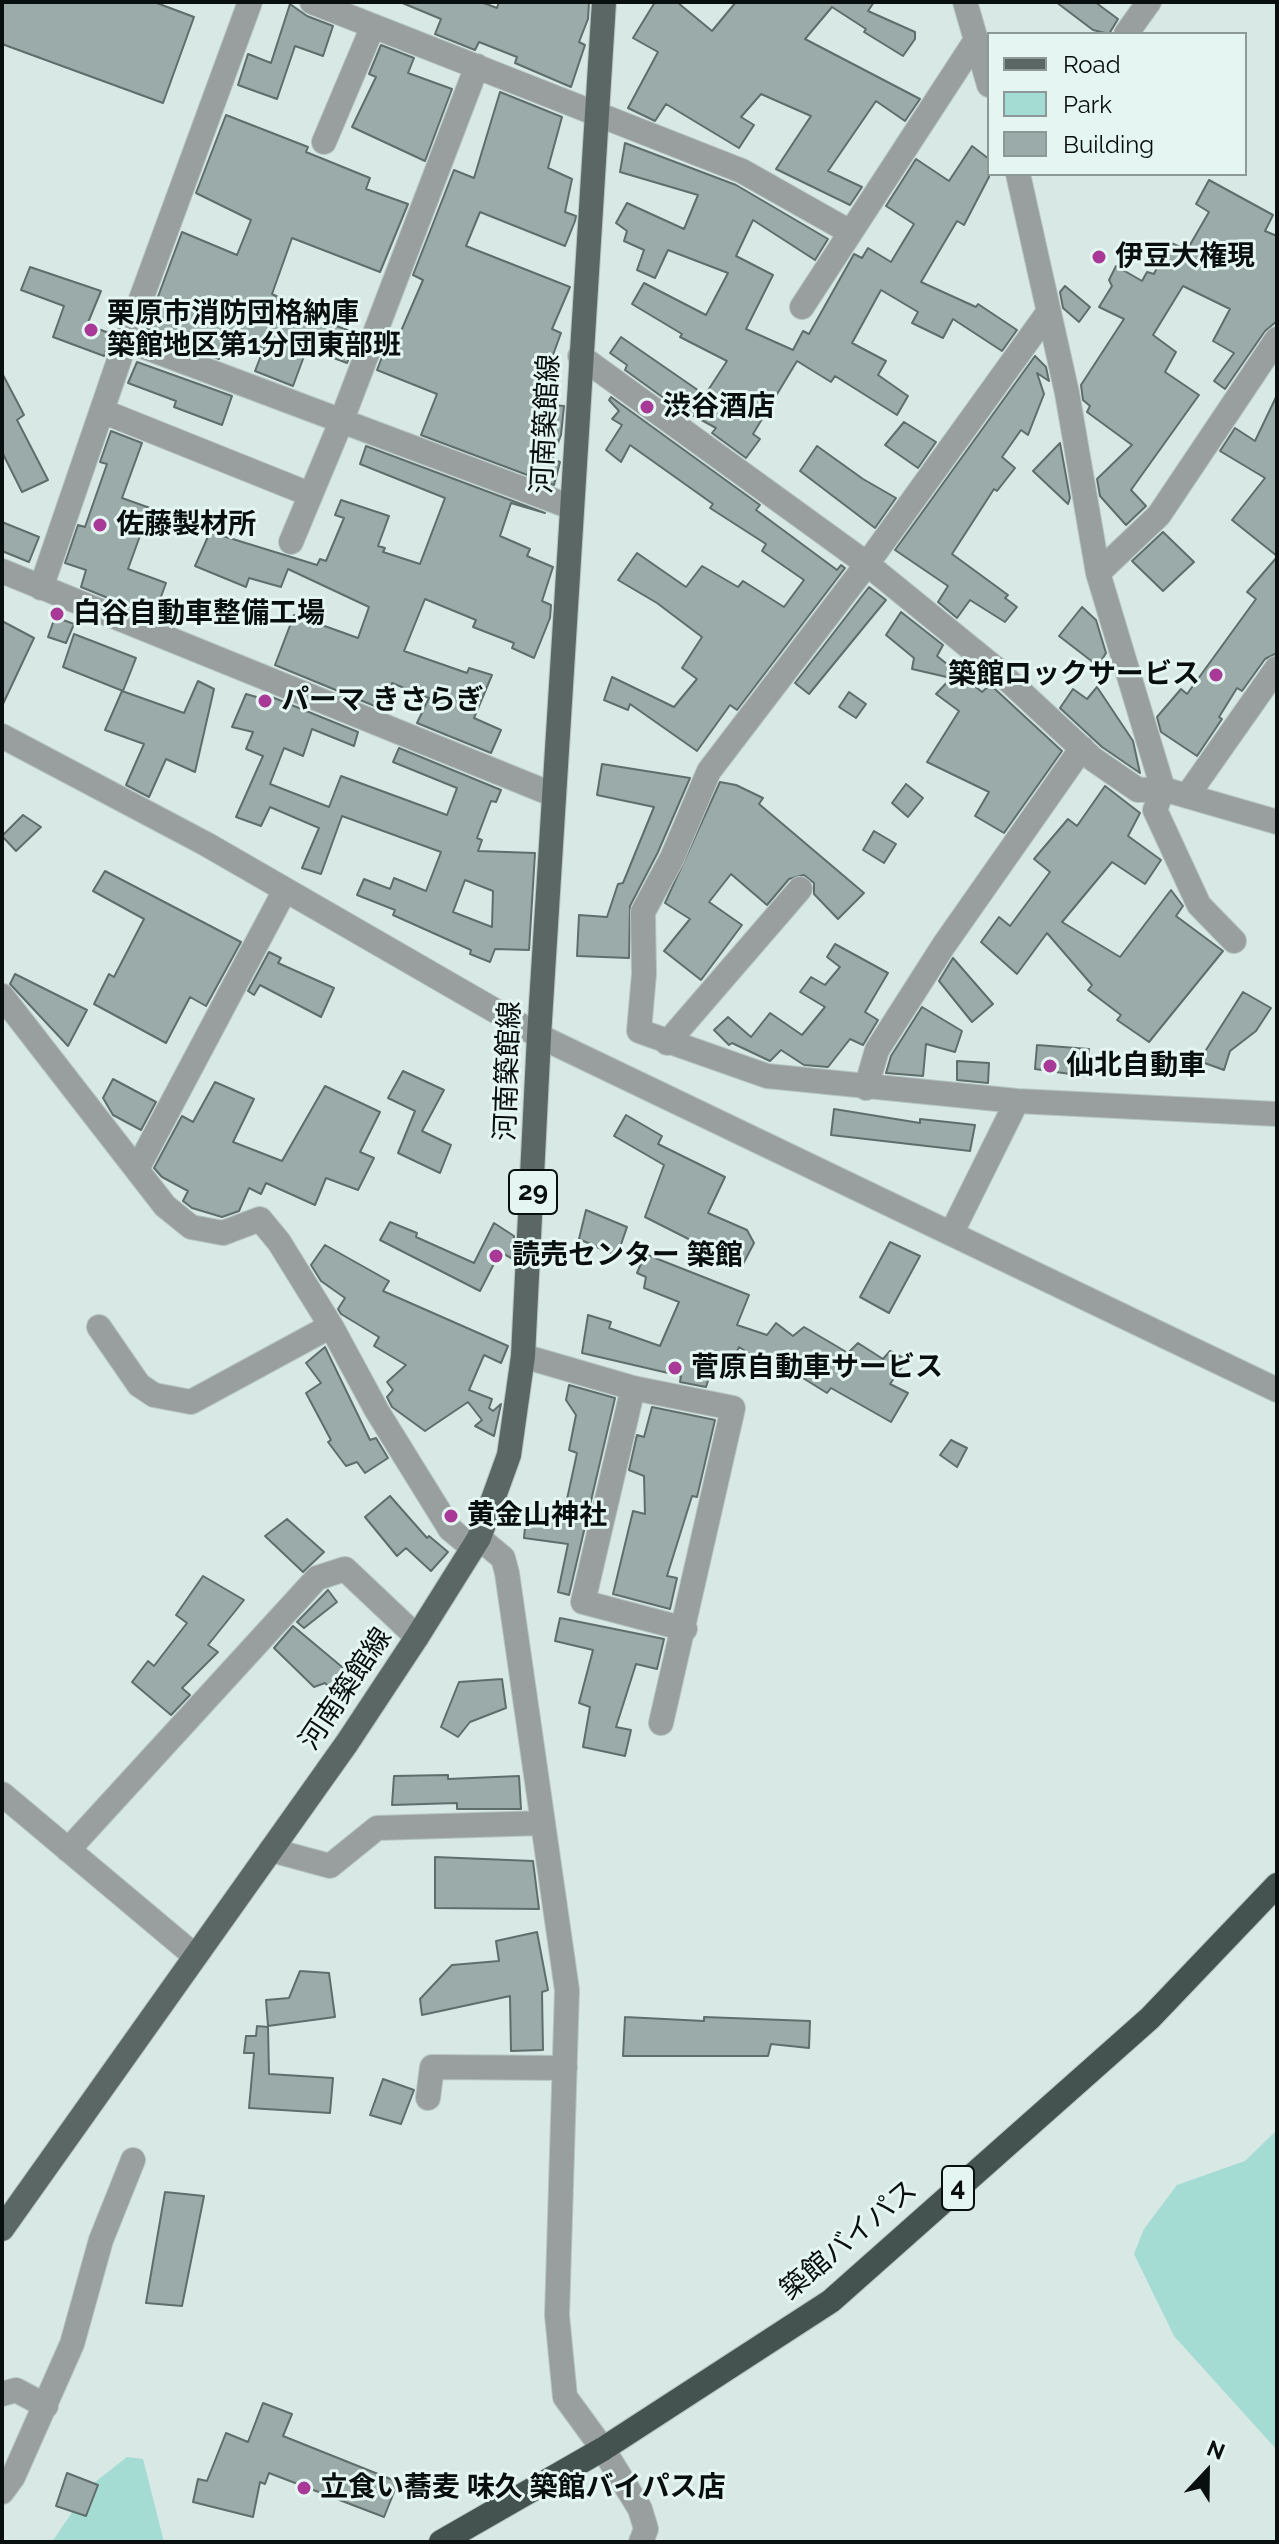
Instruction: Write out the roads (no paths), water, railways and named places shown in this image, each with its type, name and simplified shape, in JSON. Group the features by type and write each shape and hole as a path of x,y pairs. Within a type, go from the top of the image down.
{"highway":[{"name":"築館バイパス","path":"441,2542 603,2449 831,2301 1150,2018 1277,1885"}],"main road":[{"name":"河南築館線","path":"2,2229 271,1850 417,1637 476,1543 509,1455 523,1356 539,1036 604,2"}],"street":[{"path":"41,588 126,340 250,2"},
{"path":"312,2 742,171 850,232"},
{"path":"965,2 974,43 987,79"},
{"path":"1127,32 1149,2"},
{"path":"324,142 373,26"},
{"path":"802,307 974,43"},
{"path":"291,542 341,422 477,66"},
{"path":"1022,177 1047,314 1067,393 1098,573 1163,789 1155,810 1199,905 1234,941"},
{"path":"1047,314 867,564 709,771 672,858 643,912 644,974 639,1031 767,1076 1017,1101 1277,1114"},
{"path":"1098,573 1159,515 1277,339"},
{"path":"126,340 571,507"},
{"path":"580,356 867,564 995,668 1082,748 1138,790 1163,789 1277,822"},
{"path":"102,411 309,494"},
{"path":"2,571 554,795"},
{"path":"1187,796 1277,668"},
{"path":"2,736 285,890 539,1036 1277,1390"},
{"path":"866,1088 877,1050 1082,748"},
{"path":"667,1043 800,889"},
{"path":"137,1169 285,890"},
{"path":"2,996 165,1206 191,1227 223,1233 260,1219 279,1242 331,1326 377,1411 450,1529 503,1558 567,1990 557,2315 565,2397 603,2449 640,2509 646,2529 641,2542"},
{"path":"952,1232 1017,1101"},
{"path":"99,1327 139,1385 154,1395 191,1402 331,1326"},
{"path":"523,1356 633,1388 733,1408 685,1629 661,1723"},
{"path":"633,1388 583,1602 685,1629"},
{"path":"68,1850 317,1578 345,1569 417,1637"},
{"path":"2,1794 195,1956"},
{"path":"271,1850 330,1866 377,1828 543,1823"},
{"path":"428,2098 432,2067 565,2068"},
{"path":"2,2492 13,2477 72,2344 101,2240 133,2160"},
{"path":"2,2394 16,2390 46,2406"}],"place":[{"name":"伊豆大権現","path":"1099,257"},
{"name":"栗原市消防団格納庫 築館地区第1分団東部班","path":"91,330"},
{"name":"渋谷酒店","path":"647,407"},
{"name":"佐藤製材所","path":"100,525"},
{"name":"白谷自動車整備工場","path":"57,614"},
{"name":"築館ロックサービス","path":"1216,675"},
{"name":"パーマ きさらぎ","path":"265,701"},
{"name":"仙北自動車","path":"1050,1066"},
{"name":"読売センター 築館","path":"496,1256"},
{"name":"菅原自動車サービス","path":"675,1368"},
{"name":"黄金山神社","path":"451,1516"},
{"name":"立食い蕎麦 味久 築館バイパス店","path":"304,2488"}]}
